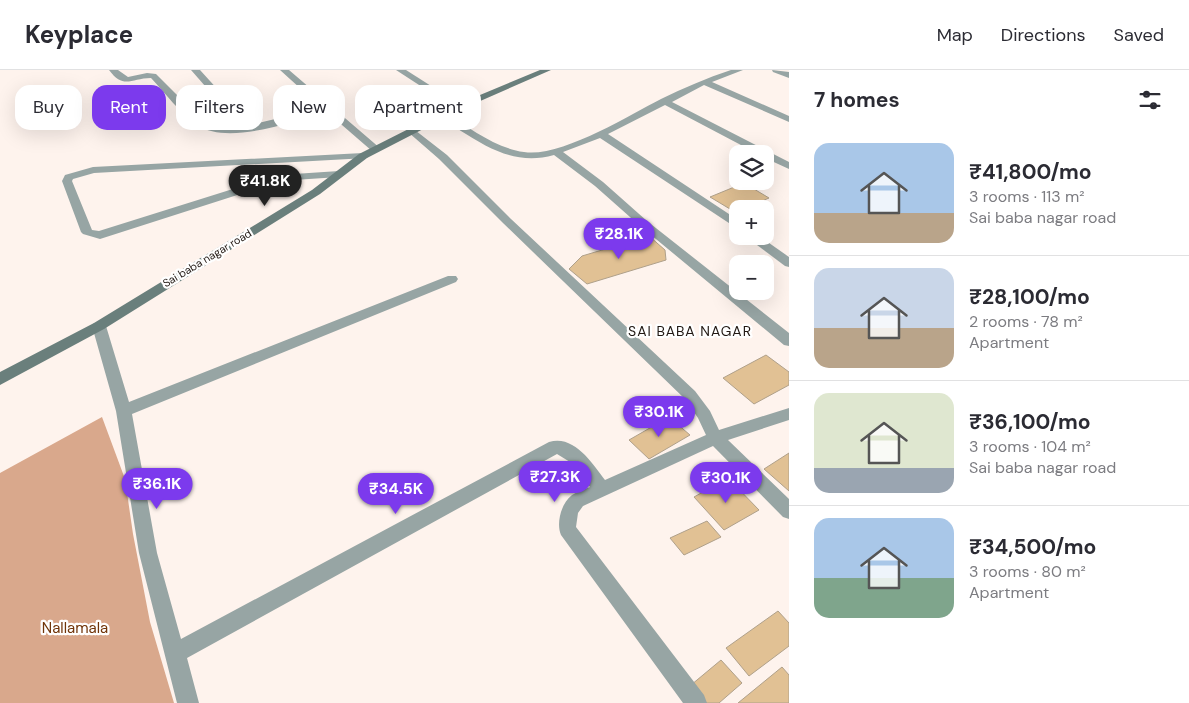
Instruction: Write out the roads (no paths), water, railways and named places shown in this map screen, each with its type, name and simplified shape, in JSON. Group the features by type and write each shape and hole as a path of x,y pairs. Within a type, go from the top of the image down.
{"main road":[{"name":"Sai baba nagar road","path":"481,98 547,70"},
{"name":"Sai baba nagar road","path":"0,379 99,326 316,192 363,156 411,130"}],"street":[{"path":"112,70 118,77 128,80 153,76 176,99"},
{"path":"195,70 209,85"},
{"path":"284,70 301,85"},
{"path":"469,130 501,149 514,153 528,156 555,151 601,134 704,82 739,70"},
{"path":"776,70 789,75"},
{"path":"407,71 427,85"},
{"path":"704,82 789,119"},
{"path":"664,101 789,166"},
{"path":"345,123 376,148"},
{"path":"214,130 225,132 236,130"},
{"path":"411,130 443,157 507,221 690,395 704,415 714,438 789,511"},
{"path":"601,134 729,220"},
{"path":"555,151 599,184 643,223 789,340"},
{"path":"339,174 294,177 256,185 100,235 87,232 67,181 69,177 93,170 113,168 363,156"},
{"path":"764,245 789,263"},
{"path":"124,411 452,278"},
{"path":"99,326 124,411 148,553 188,703"},
{"path":"696,703 566,529 570,511 577,501 714,438 789,414"},
{"path":"174,654 555,447 564,448 573,453 602,490"}],"district":[{"name":"SAI BABA NAGAR","path":"690,331"}],"park label":[{"name":"Nallamala","path":"75,628"}]}
